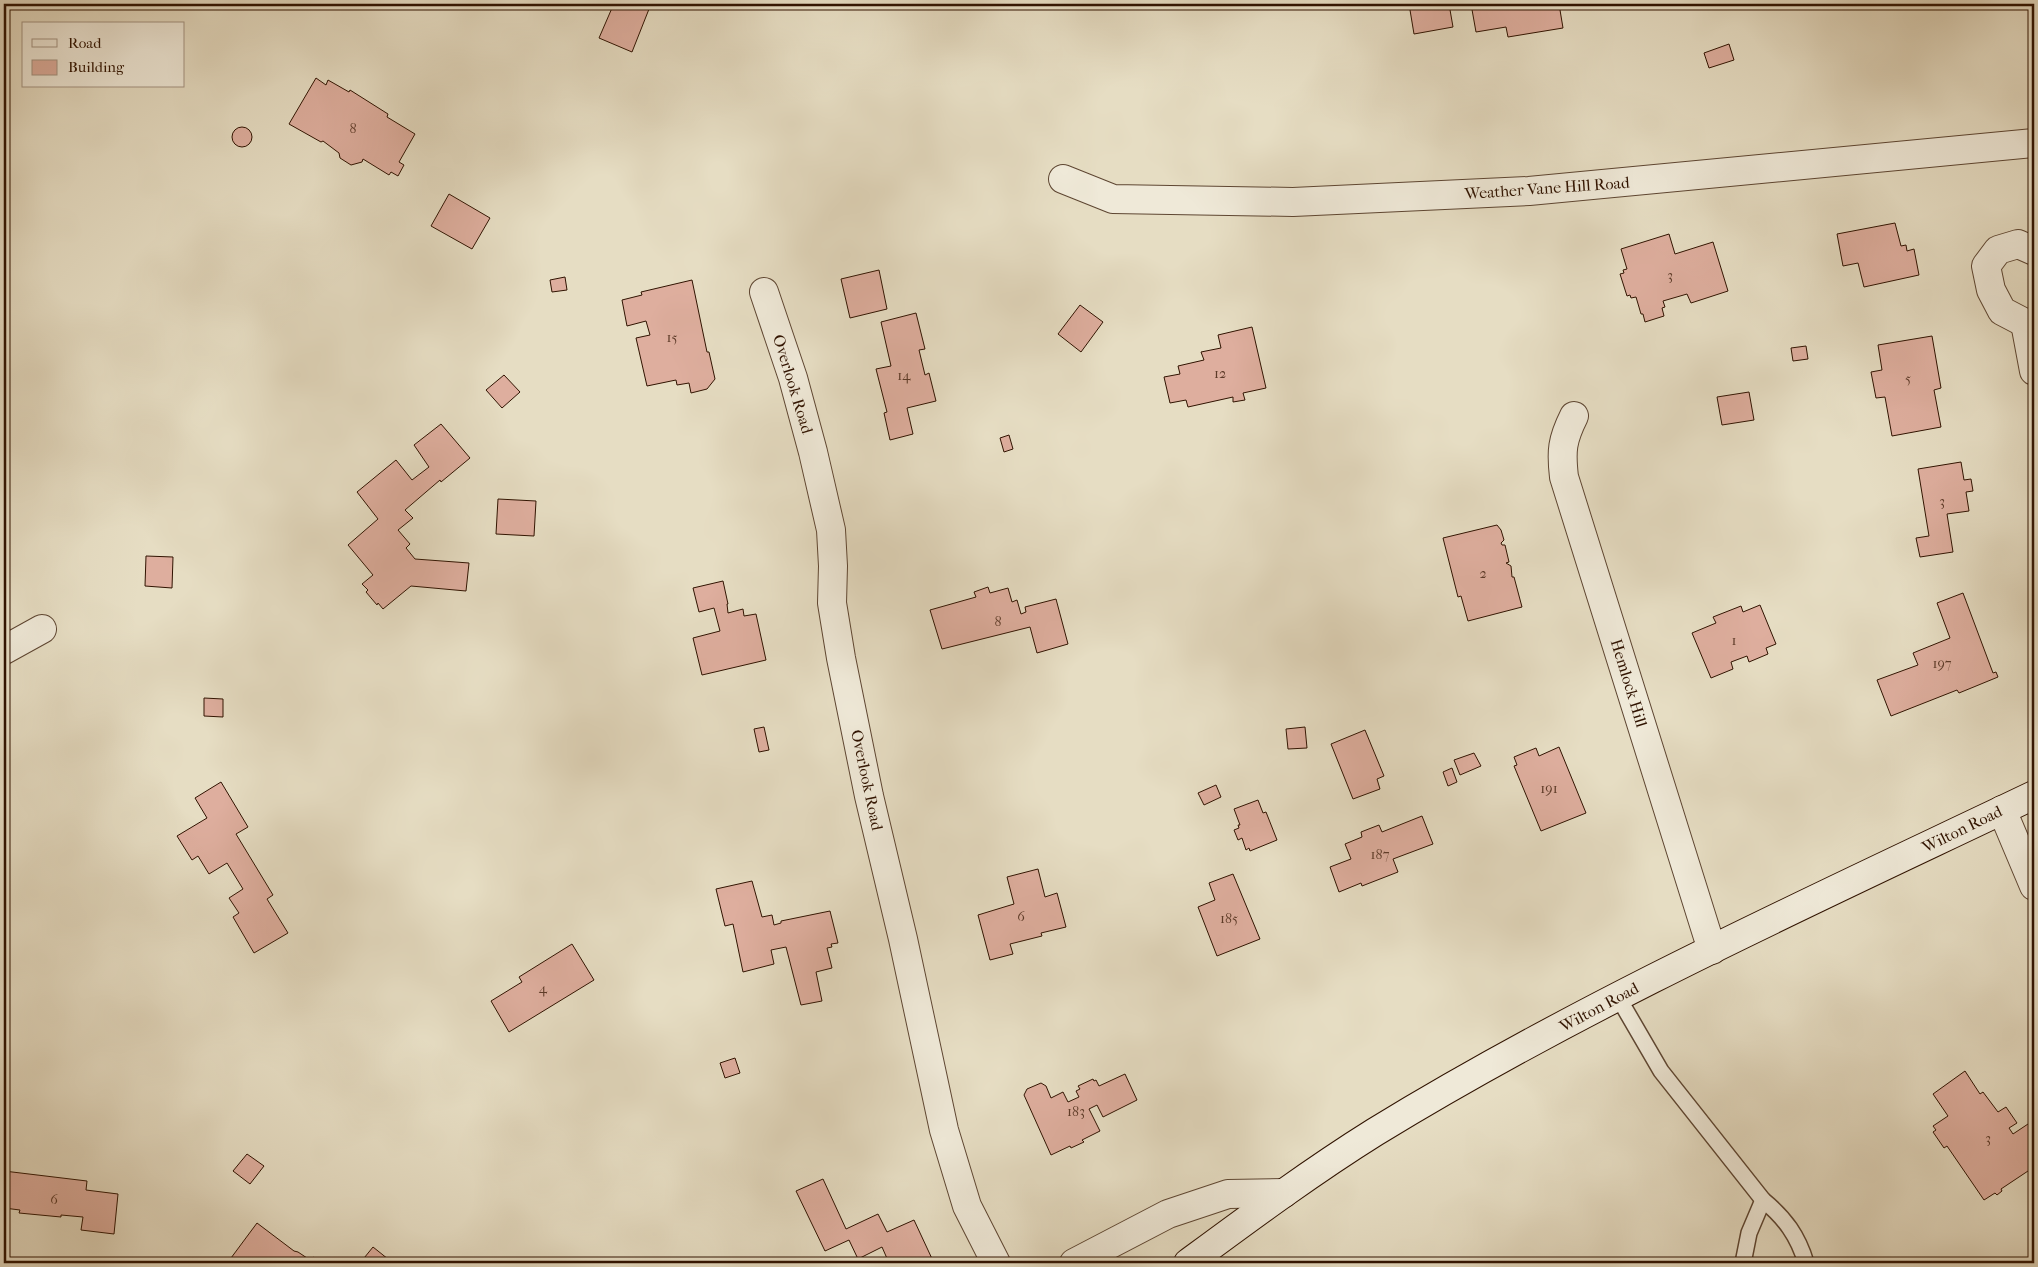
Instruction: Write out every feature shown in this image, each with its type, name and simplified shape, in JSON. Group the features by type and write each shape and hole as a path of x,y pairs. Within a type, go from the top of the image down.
{"street":[{"name":"Weather Vane Hill Road","path":"1063,179 1113,199 1294,202 1529,192 2034,143"},
{"path":"2034,251 2018,244 1998,250 1986,266 1991,290 2002,311 2030,319 2034,371"},
{"name":"Overlook Road","path":"764,292 793,378 831,530 833,566 832,603 841,658 869,796 944,1130 967,1206 996,1263"},
{"name":"Hemlock Hill","path":"1574,416 1565,434 1561,453 1564,477 1712,950"},
{"path":"4,650 42,629"},
{"name":"Wilton Road","path":"1188,1263 1284,1194 1374,1133 1430,1100 1618,997 2034,795"},
{"path":"2002,810 2034,886"},
{"path":"1074,1263 1168,1214 1228,1194 1284,1194"}],"lane":[{"path":"1618,997 1661,1071 1763,1200 1780,1215 1792,1230 1806,1263"},
{"path":"1744,1263 1750,1233 1763,1200"}],"building":[{"path":"607,4 651,4 632,52 599,38 612,8 606,6"},
{"path":"1409,4 1449,4 1453,27 1414,34"},
{"path":"1471,4 1559,4 1563,28 1508,37 1506,27 1476,32"},
{"path":"1729,44 1734,60 1709,68 1704,53"},
{"path":"316,78 326,85 328,80 349,92 350,90 388,114 387,117 415,134 399,162 404,165 398,176 391,172 389,175 363,159 362,162 351,165 340,158 339,153 323,141 321,142 289,124"},
{"path":"238,127 246,127 252,133 252,141 246,147 238,147 232,141 232,133"},
{"path":"449,194 490,218 472,249 431,226"},
{"path":"1895,223 1901,246 1906,245 1907,251 1914,249 1919,275 1864,287 1858,263 1843,266 1837,234"},
{"path":"1669,234 1675,254 1713,242 1728,291 1691,303 1687,294 1663,301 1665,307 1662,308 1664,316 1645,322 1636,297 1631,298 1630,295 1627,296 1620,274 1624,273 1623,270 1627,269 1621,249"},
{"path":"879,270 887,309 850,318 841,279"},
{"path":"565,277 567,290 552,292 550,280"},
{"path":"692,280 707,352 709,352 715,379 707,389 691,393 689,383 677,385 676,380 647,386 636,338 650,335 646,321 627,326 622,300 642,295 641,292"},
{"path":"1080,305 1103,322 1081,352 1058,334"},
{"path":"916,313 925,349 919,350 925,375 929,373 936,401 907,408 913,434 890,440 884,413 887,412 876,369 891,366 881,322"},
{"path":"1252,327 1266,388 1243,393 1245,400 1233,402 1233,397 1188,407 1186,400 1170,403 1164,377 1180,374 1178,366 1204,360 1201,352 1221,348 1218,335"},
{"path":"1932,336 1941,388 1934,390 1941,427 1892,436 1885,397 1876,398 1871,372 1882,370 1878,345"},
{"path":"1806,346 1808,359 1793,361 1791,348"},
{"path":"504,375 520,392 502,408 486,390"},
{"path":"1749,392 1754,420 1722,425 1717,397"},
{"path":"441,424 470,458 441,482 440,480 405,510 413,518 398,530 410,544 406,548 415,559 469,563 466,591 411,586 383,609 366,592 368,590 362,584 373,575 348,545 378,519 357,492 396,460 412,480 429,467 414,445"},
{"path":"1009,435 1013,449 1004,452 1000,438"},
{"path":"1961,462 1964,480 1971,479 1973,491 1966,492 1969,511 1947,514 1953,552 1920,557 1916,538 1929,536 1918,469"},
{"path":"498,499 536,501 534,536 496,534"},
{"path":"1497,525 1501,530 1504,540 1501,543 1505,545 1509,562 1506,563 1511,566 1512,577 1514,577 1522,607 1468,621 1461,596 1458,597 1443,538"},
{"path":"146,556 173,557 172,588 145,586"},
{"path":"723,581 728,613 743,609 744,616 756,614 766,660 702,675 693,638 720,631 714,608 699,612 693,588"},
{"path":"988,587 990,593 1008,588 1012,602 1017,600 1021,614 1026,612 1025,607 1056,599 1068,644 1037,653 1030,627 942,649 930,610 976,597 974,592"},
{"path":"1963,593 1993,673 1996,672 1998,677 1959,693 1957,690 1891,716 1877,680 1918,665 1913,653 1950,638 1937,603"},
{"path":"1760,605 1776,644 1766,648 1768,654 1749,662 1747,656 1731,662 1733,669 1711,678 1692,633 1716,623 1713,617 1741,606 1743,612"},
{"path":"204,698 223,699 223,717 204,716"},
{"path":"764,727 769,750 759,752 754,729"},
{"path":"1305,727 1307,748 1288,749 1286,729"},
{"path":"1365,730 1384,776 1377,779 1380,789 1353,799 1331,744"},
{"path":"1559,747 1586,813 1541,831 1514,766 1517,765 1514,757 1536,748 1539,756"},
{"path":"1474,753 1481,766 1460,775 1454,760"},
{"path":"1452,768 1457,782 1448,786 1443,772"},
{"path":"221,782 248,827 236,834 273,895 267,899 288,933 254,953 233,917 239,913 229,898 243,889 227,863 209,874 198,856 192,860 177,836 207,818 195,798"},
{"path":"1216,785 1221,797 1204,805 1198,793"},
{"path":"1258,800 1263,813 1266,812 1277,840 1250,851 1249,848 1246,850 1242,838 1238,840 1234,830 1239,828 1238,825 1240,825 1234,809"},
{"path":"1422,816 1433,844 1393,859 1398,872 1362,886 1361,883 1339,892 1330,867 1351,859 1345,844 1362,837 1361,832 1379,825 1382,832"},
{"path":"1038,869 1045,897 1057,893 1066,927 1041,933 1042,936 1010,944 1013,954 990,960 978,915 1014,904 1007,877"},
{"path":"1233,874 1260,939 1217,956 1198,907 1215,900 1209,883"},
{"path":"752,881 762,917 772,915 774,925 781,923 781,921 830,911 838,943 831,944 832,947 827,948 832,968 816,972 822,1001 801,1005 786,947 771,950 774,964 743,972 733,924 725,926 716,889"},
{"path":"572,944 594,980 509,1032 491,1001 522,982 519,977"},
{"path":"735,1058 740,1073 725,1078 720,1063"},
{"path":"1965,1071 1980,1094 1983,1092 1998,1112 2006,1107 2017,1123 2009,1128 2013,1134 2034,1120 2034,1167 2001,1189 2002,1191 1997,1195 1995,1193 1984,1200 1947,1146 1944,1148 1933,1132 1936,1130 1933,1126 1948,1116 1933,1094"},
{"path":"1125,1074 1137,1100 1103,1117 1097,1105 1089,1109 1100,1131 1082,1140 1084,1142 1051,1155 1024,1095 1027,1089 1041,1083 1046,1086 1051,1098 1063,1092 1068,1102 1079,1097 1076,1091 1080,1089 1078,1086 1093,1079 1094,1081 1096,1080 1099,1086"},
{"path":"247,1154 264,1166 250,1184 233,1171"},
{"path":"4,1171 87,1181 86,1190 118,1194 114,1234 81,1230 83,1217 19,1213 20,1210 4,1208"},
{"path":"823,1179 846,1229 878,1214 887,1232 914,1220 934,1263 889,1263 882,1247 858,1259 849,1240 825,1251 796,1191"},
{"path":"257,1223 294,1251 307,1258 309,1263 238,1263 231,1258"},
{"path":"373,1247 393,1263 360,1263"},
{"path":"313,1257 321,1263 309,1263"}]}
